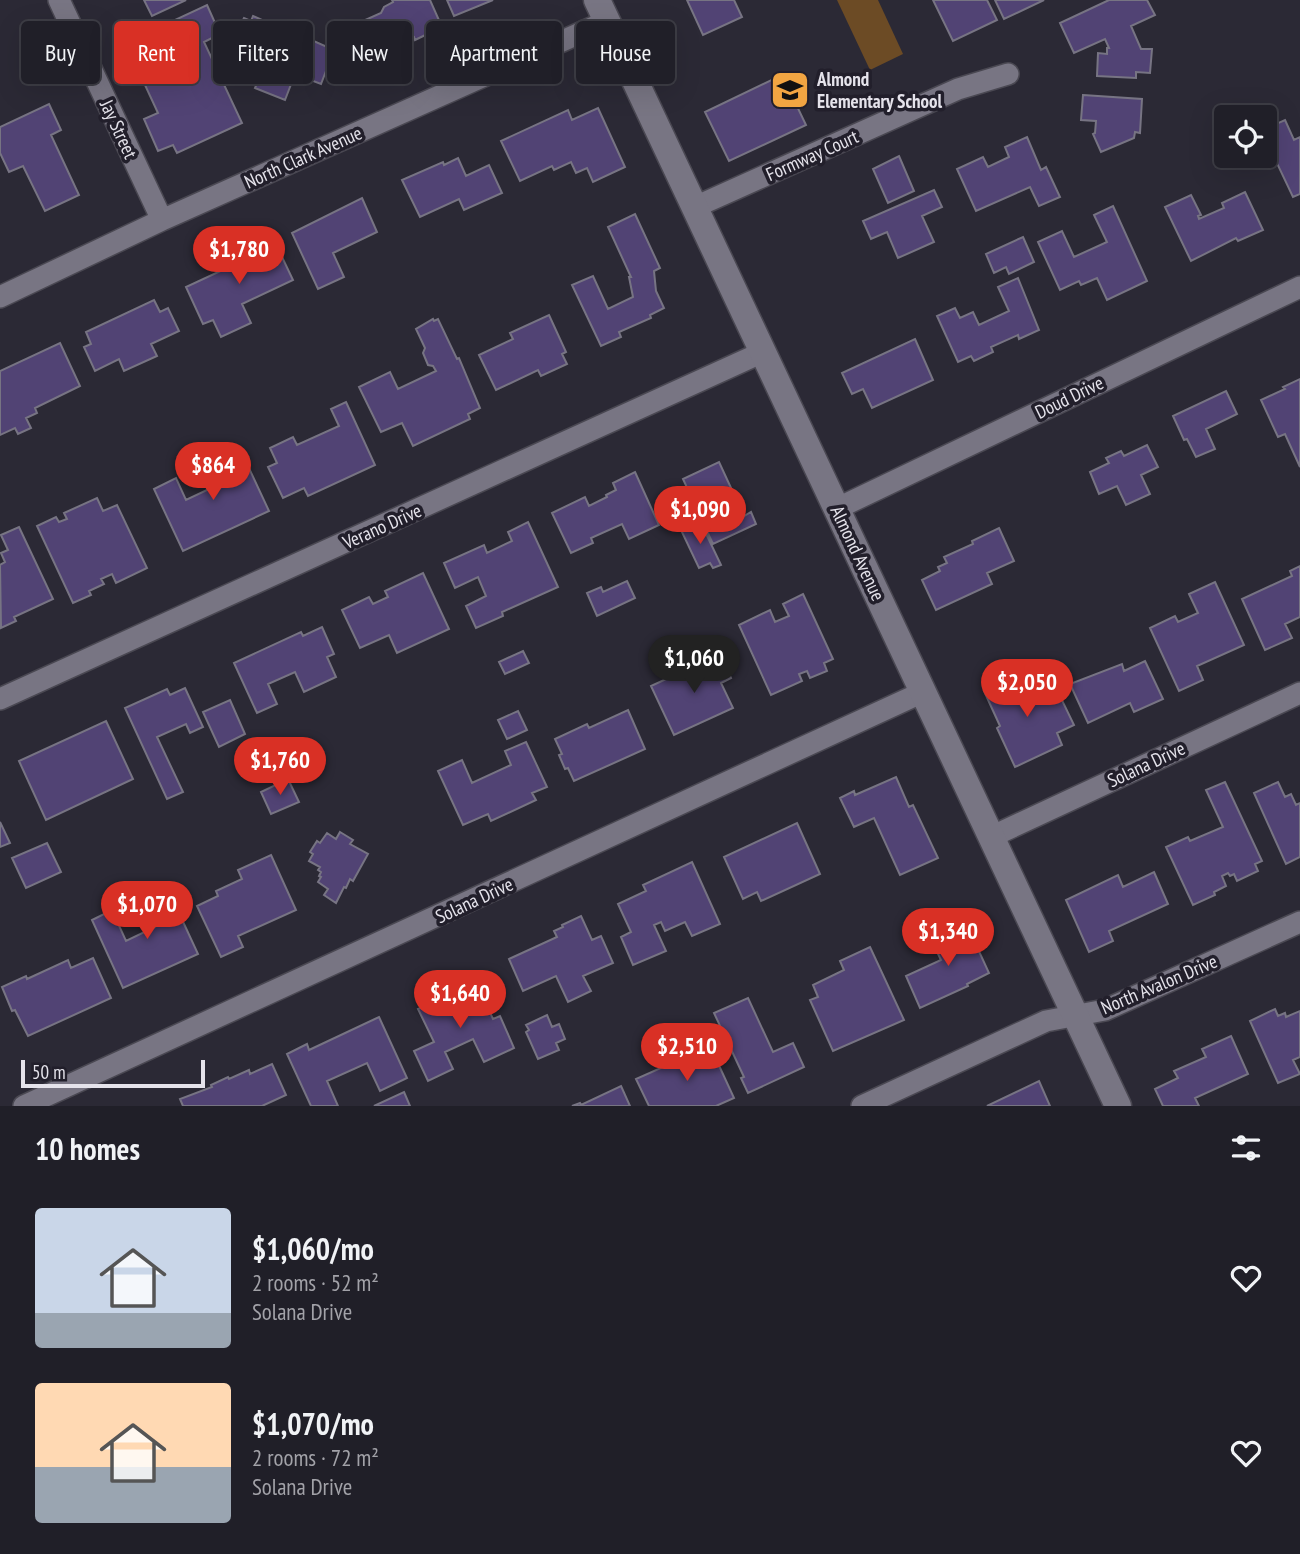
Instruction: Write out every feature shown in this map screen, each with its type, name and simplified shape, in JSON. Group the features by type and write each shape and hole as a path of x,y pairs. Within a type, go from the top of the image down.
{"street":[{"name":"Jay Street","path":"59,0 162,220"},
{"name":"North Clark Avenue","path":"0,297 602,10"},
{"name":"Almond Avenue","path":"602,10 1118,1106"},
{"name":"Formway Court","path":"695,207 958,89 1007,74"},
{"name":"Doud Drive","path":"838,508 1300,287"},
{"name":"Verano Drive","path":"0,699 763,352"},
{"name":"Solana Drive","path":"24,1106 923,692"},
{"name":"Solana Drive","path":"993,836 1300,693"},
{"name":"North Avalon Drive","path":"862,1106 1046,1021 1105,1010 1300,922"}],"shaded area":[{"path":"837,0 878,0 903,54 870,70"}],"building":[{"path":"144,0 186,0 152,16"},
{"path":"392,0 430,0 439,21 426,21 426,35 415,40 412,38 412,21 363,21 381,13 384,7 393,2"},
{"path":"447,0 493,0 454,16"},
{"path":"687,0 734,0 742,17 703,35"},
{"path":"933,0 987,0 997,20 953,41"},
{"path":"995,0 1044,0 1004,19"},
{"path":"1109,0 1147,0 1155,15 1131,26 1141,49 1152,49 1150,73 1136,72 1136,78 1097,76 1098,53 1107,54 1109,48 1105,39 1074,53 1060,23"},
{"path":"207,5 214,21 213,38 204,42 213,61 213,84 224,84 242,123 177,153 173,145 158,151 144,119 158,113 145,84 199,84 199,21 173,21"},
{"path":"253,16 264,21 251,21"},
{"path":"313,41 327,47 327,68 321,84 313,81"},
{"path":"782,75 806,125 729,161 705,112"},
{"path":"257,84 291,84 285,100 255,88"},
{"path":"1083,95 1142,99 1140,133 1135,132 1134,138 1101,152 1093,134 1096,121 1081,120"},
{"path":"49,104 61,130 51,135 79,195 45,211 23,166 9,172 0,153 0,127"},
{"path":"598,108 625,167 593,182 587,168 576,173 571,162 554,170 552,166 520,181 501,141 568,110 572,120"},
{"path":"1285,120 1294,140 1300,137 1300,194 1293,197 1277,163 1277,124"},
{"path":"1027,137 1041,170 1046,167 1060,197 1039,206 1030,187 976,211 957,169 983,157 988,167 1009,157 1005,147"},
{"path":"899,156 914,191 888,203 873,169"},
{"path":"458,158 466,176 489,165 502,193 464,210 459,199 420,217 402,180"},
{"path":"934,190 942,207 922,216 934,242 898,258 887,232 871,239 863,221"},
{"path":"1245,192 1263,230 1238,241 1236,238 1191,261 1165,207 1191,195 1201,215 1198,216 1199,219 1224,208 1222,203"},
{"path":"362,198 377,232 333,253 344,277 318,289 292,233"},
{"path":"1113,206 1147,281 1107,300 1097,278 1081,285 1079,281 1060,290 1038,242 1062,231 1074,257 1107,242 1094,215"},
{"path":"635,214 660,268 654,271 656,291 664,308 650,315 651,318 619,332 621,337 601,346 572,285 593,276 608,309 633,297 631,277 608,227"},
{"path":"272,236 293,280 242,304 251,323 221,337 213,320 203,324 186,287 242,261 237,252"},
{"path":"1023,237 1034,262 1009,274 1006,267 994,273 986,254"},
{"path":"1018,278 1039,330 1019,339 1018,335 991,347 993,352 974,361 971,356 958,362 937,316 955,308 960,318 973,312 979,325 1009,311 998,287"},
{"path":"154,300 160,312 168,308 179,331 151,344 157,356 124,371 119,359 95,371 84,347 91,344 86,332"},
{"path":"549,315 566,352 562,354 567,364 541,376 538,370 496,390 479,355 513,339 510,333"},
{"path":"438,319 457,359 459,358 480,408 468,414 470,419 413,446 402,423 381,432 359,387 390,372 398,389 436,371 433,366 428,365 423,353 425,348 416,329"},
{"path":"915,339 933,380 872,408 863,389 852,394 842,373"},
{"path":"60,343 80,386 35,408 37,413 26,418 31,428 18,434 15,428 0,435 0,371"},
{"path":"1300,379 1300,467 1285,434 1278,437 1261,400"},
{"path":"1226,391 1237,414 1206,429 1215,449 1196,457 1187,439 1184,440 1173,416"},
{"path":"346,402 375,465 308,496 304,488 283,498 268,467 277,463 270,448 293,437 297,445 339,426 331,409"},
{"path":"1147,445 1158,467 1141,475 1150,494 1126,505 1117,486 1099,494 1090,472 1109,463 1106,458 1121,451 1124,456"},
{"path":"240,449 269,511 183,551 154,489 176,478 186,500 207,490 212,475 207,464"},
{"path":"719,462 744,516 751,512 756,524 713,544 683,479"},
{"path":"635,472 659,525 629,539 622,524 591,538 593,543 571,553 552,513 585,497 589,506 616,490 613,483"},
{"path":"97,498 103,511 117,505 147,568 116,583 112,574 101,579 104,584 89,591 91,595 73,603 37,526 56,517 59,522 67,519 64,513"},
{"path":"700,521 721,565 713,568 710,563 699,568 681,530"},
{"path":"528,522 558,587 502,612 503,616 476,628 466,606 486,596 478,577 455,588 444,563 484,545 487,553 512,541 508,532"},
{"path":"19,527 53,599 14,617 16,621 1,628 0,565 5,562 1,553 8,550 1,535"},
{"path":"999,528 1014,561 987,573 992,584 936,610 922,580 940,571 938,567 947,563 944,557"},
{"path":"1300,566 1300,617 1285,624 1292,638 1265,650 1242,599 1292,576 1290,571"},
{"path":"423,573 449,629 397,653 389,635 360,648 342,610 369,597 373,604 388,597 385,591"},
{"path":"627,581 635,598 597,616 587,593 601,587 603,592"},
{"path":"1215,582 1244,645 1197,666 1203,680 1179,691 1150,628 1175,616 1178,622 1198,613 1189,594"},
{"path":"803,594 833,659 824,663 827,671 810,678 807,671 799,674 802,681 771,695 739,625 770,610 775,622 789,616 783,604"},
{"path":"322,627 334,654 327,657 336,677 304,692 295,672 268,684 277,704 257,713 234,663 301,632 303,636"},
{"path":"523,651 529,663 505,674 499,662"},
{"path":"720,654 731,678 721,683 733,708 674,735 651,686"},
{"path":"1145,661 1163,699 1134,712 1130,703 1088,723 1070,684 1122,664 1124,671"},
{"path":"1024,673 1034,695 1039,693 1042,702 1059,694 1074,725 1057,733 1062,745 1015,767 984,691"},
{"path":"185,688 203,727 190,733 186,724 157,737 183,792 167,799 125,708 167,689 170,695"},
{"path":"230,700 245,734 219,747 203,712"},
{"path":"628,710 645,749 574,781 568,768 565,769 555,739 587,724 589,728"},
{"path":"518,711 527,730 507,739 498,720"},
{"path":"106,721 133,779 46,820 19,761"},
{"path":"526,742 547,787 532,793 536,800 491,821 488,814 463,825 438,771 462,760 472,783 511,765 505,751"},
{"path":"896,777 909,807 913,805 938,858 900,875 874,818 854,827 840,798 854,791 855,795"},
{"path":"288,779 299,802 271,814 261,792"},
{"path":"1225,782 1262,861 1255,864 1258,871 1237,881 1234,874 1222,876 1226,886 1214,892 1215,895 1193,905 1166,847 1188,837 1190,841 1223,827 1206,790"},
{"path":"1278,782 1285,797 1291,794 1296,805 1300,803 1300,857 1286,864 1254,793"},
{"path":"0,822 10,843 0,847"},
{"path":"797,823 820,874 761,901 757,892 743,899 724,857"},
{"path":"340,832 353,840 350,844 368,854 353,881 350,879 336,903 324,895 328,889 318,882 321,877 318,870 320,867 309,861 313,854 310,852 317,841 320,843 327,833 336,839"},
{"path":"47,843 61,872 26,888 12,858"},
{"path":"271,855 296,910 238,936 243,947 221,957 197,906 218,896 216,891 242,879 238,870"},
{"path":"692,862 720,924 692,936 685,922 665,931 661,922 654,925 666,951 633,965 621,937 631,932 618,904 646,891 643,885"},
{"path":"1154,872 1168,904 1109,931 1113,941 1089,952 1066,900 1118,875 1123,887"},
{"path":"166,885 198,954 123,988 92,920 112,910 126,941 155,927 142,897"},
{"path":"581,916 592,940 601,936 613,963 583,976 591,991 568,1002 556,976 523,991 509,959 557,937 554,931"},
{"path":"943,926 946,934 955,930 960,942 972,936 989,973 920,1008 906,976 941,960 928,933"},
{"path":"870,947 904,1020 833,1051 810,1000 818,997 813,985 844,970 840,961"},
{"path":"93,958 111,998 28,1036 15,1010 12,1011 2,987 68,960 71,968"},
{"path":"476,982 493,1019 500,1016 514,1048 484,1062 473,1039 445,1052 453,1069 428,1081 414,1051 434,1042 418,1009"},
{"path":"748,998 773,1052 793,1043 804,1067 748,1093 741,1078 744,1077 714,1013"},
{"path":"1275,1009 1278,1016 1285,1013 1286,1017 1300,1011 1300,1057 1293,1060 1300,1074 1278,1083 1250,1021"},
{"path":"547,1015 552,1027 559,1024 565,1039 556,1043 559,1050 538,1059 526,1032 529,1030 526,1025"},
{"path":"379,1017 407,1078 380,1091 367,1063 327,1081 338,1106 311,1106 287,1054 307,1044 309,1050"},
{"path":"1231,1036 1248,1074 1195,1098 1199,1106 1163,1106 1155,1089 1178,1078 1174,1071 1206,1057 1202,1049"},
{"path":"710,1046 734,1098 716,1106 649,1106 636,1079"},
{"path":"272,1064 286,1095 262,1106 183,1106 180,1099 212,1087 211,1085 228,1077 229,1079 249,1070 250,1074"},
{"path":"1039,1081 1050,1106 987,1106"},
{"path":"621,1086 630,1106 572,1106 581,1105"},
{"path":"404,1092 410,1106 374,1106"}],"place":[{"name":"Almond Elementary School","path":"790,90"}]}
